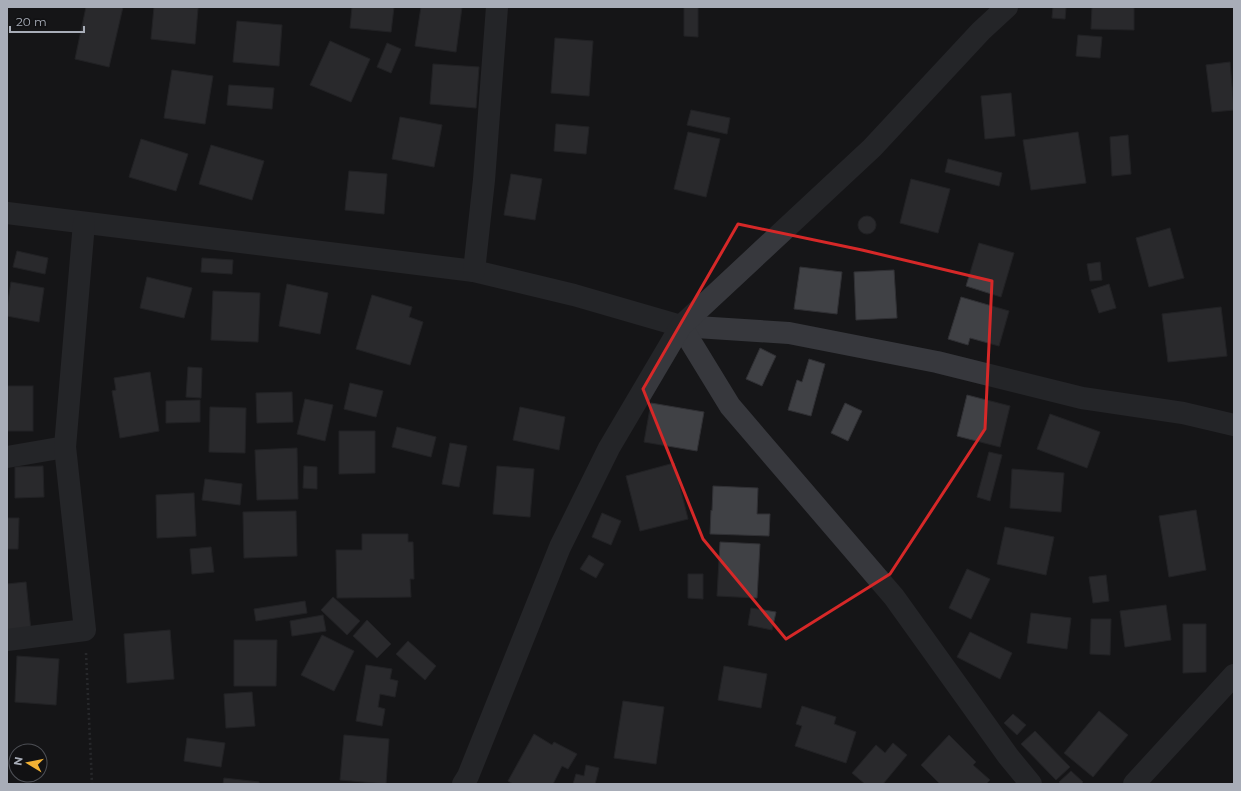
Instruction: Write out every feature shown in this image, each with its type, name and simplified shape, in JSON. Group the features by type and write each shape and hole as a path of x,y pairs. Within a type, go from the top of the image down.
{"street":[{"path":"474,271 484,180 497,7"},
{"path":"463,784 468,776 560,547 609,448 681,326 872,148 981,30 1007,7"},
{"path":"7,213 84,224 474,271 574,295 681,326 789,333 937,362 1082,398 1183,413 1234,425"},
{"path":"7,640 85,630 66,447 84,224"},
{"path":"681,326 730,406 894,597 1008,756 1031,784"},
{"path":"7,457 66,447"},
{"path":"1134,784 1234,675"}],"path":[{"path":"85,630 92,784"}],"highlighted area":[{"path":"738,224 862,250 992,281 985,429 890,574 786,639 703,539 643,389"}],"building":[{"path":"86,7 123,7 109,67 75,59"},
{"path":"154,7 198,8 195,44 151,39"},
{"path":"352,7 394,7 391,32 350,28"},
{"path":"421,7 462,7 456,52 415,46"},
{"path":"684,7 698,7 698,37 684,36"},
{"path":"1053,7 1066,7 1065,19 1052,18"},
{"path":"1092,7 1134,7 1134,30 1091,29"},
{"path":"237,21 282,25 279,66 233,62"},
{"path":"1078,35 1102,37 1100,58 1076,56"},
{"path":"555,38 593,41 589,96 551,93"},
{"path":"330,41 370,59 351,102 310,85"},
{"path":"387,43 401,49 391,73 377,67"},
{"path":"1230,62 1234,110 1212,112 1206,65"},
{"path":"433,64 479,67 476,108 430,104"},
{"path":"172,70 213,76 205,124 164,118"},
{"path":"229,85 274,88 272,109 227,105"},
{"path":"1011,93 1015,136 985,139 981,96"},
{"path":"691,110 730,118 727,134 687,125"},
{"path":"400,117 442,125 434,167 392,159"},
{"path":"556,124 589,127 586,154 554,151"},
{"path":"688,132 720,139 706,197 674,189"},
{"path":"1078,132 1086,183 1031,190 1023,140"},
{"path":"1128,135 1131,174 1112,176 1110,137"},
{"path":"141,139 188,154 176,191 129,177"},
{"path":"211,145 264,161 252,200 199,184"},
{"path":"948,159 1002,173 999,186 945,172"},
{"path":"349,171 387,174 384,214 345,210"},
{"path":"511,174 542,179 535,220 504,215"},
{"path":"911,179 950,189 938,233 900,223"},
{"path":"867,216 873,219 876,225 873,231 867,234 861,231 858,225 861,219"},
{"path":"1170,228 1184,278 1149,287 1136,238"},
{"path":"979,243 1014,253 1001,297 966,286"},
{"path":"17,251 48,258 45,274 13,267"},
{"path":"202,258 233,260 232,274 201,272"},
{"path":"1100,262 1102,280 1090,281 1087,264"},
{"path":"800,267 842,272 837,314 794,309"},
{"path":"894,270 897,318 856,320 854,272"},
{"path":"147,277 192,288 184,318 140,308"},
{"path":"11,282 44,288 39,322 7,316"},
{"path":"287,284 328,293 320,334 279,326"},
{"path":"1109,284 1116,308 1099,313 1091,290"},
{"path":"213,291 260,293 258,342 211,340"},
{"path":"372,295 412,307 409,317 423,322 410,365 356,349"},
{"path":"961,297 1009,311 999,346 970,338 968,345 948,339"},
{"path":"1221,307 1227,356 1168,362 1162,314"},
{"path":"760,348 776,356 762,386 746,379"},
{"path":"809,359 825,364 811,416 788,410 797,380 802,382"},
{"path":"188,367 202,368 201,398 186,397"},
{"path":"150,372 159,431 120,438 112,391 116,390 114,378"},
{"path":"350,383 383,391 376,417 344,409"},
{"path":"7,386 33,386 33,431 7,431"},
{"path":"292,392 293,422 257,423 256,393"},
{"path":"967,395 1010,406 1000,447 957,436"},
{"path":"305,399 333,405 325,441 297,434"},
{"path":"200,400 200,422 166,423 166,401"},
{"path":"651,403 704,412 697,451 644,442"},
{"path":"845,403 862,411 848,441 831,433"},
{"path":"210,407 246,408 245,453 209,452"},
{"path":"520,407 565,417 559,450 513,440"},
{"path":"1050,414 1100,432 1087,468 1037,449"},
{"path":"397,427 436,437 431,457 392,447"},
{"path":"339,431 375,431 375,473 339,474"},
{"path":"450,443 467,446 459,487 442,484"},
{"path":"297,448 298,499 257,500 255,450"},
{"path":"989,452 1002,455 990,501 977,497"},
{"path":"674,463 688,519 640,531 626,476"},
{"path":"43,466 44,497 15,498 15,467"},
{"path":"304,466 317,467 317,489 303,488"},
{"path":"497,466 534,469 530,517 493,514"},
{"path":"1012,469 1064,473 1061,512 1010,508"},
{"path":"205,479 242,484 240,505 202,500"},
{"path":"713,486 758,488 757,514 770,514 769,536 710,534"},
{"path":"194,493 196,536 157,538 156,495"},
{"path":"1196,510 1206,570 1169,577 1159,516"},
{"path":"296,511 297,556 244,558 243,512"},
{"path":"602,513 621,521 611,545 592,537"},
{"path":"7,518 19,518 18,549 7,549"},
{"path":"1005,527 1054,537 1046,575 997,564"},
{"path":"362,534 408,534 408,542 413,542 414,579 410,579 411,597 337,598 336,550 362,550"},
{"path":"720,542 760,544 757,598 717,596"},
{"path":"211,547 214,572 192,574 190,549"},
{"path":"589,555 604,564 596,578 580,569"},
{"path":"967,569 990,579 971,619 949,608"},
{"path":"688,574 703,574 703,599 688,598"},
{"path":"1106,575 1109,601 1093,603 1089,577"},
{"path":"26,582 31,631 7,633 7,584"},
{"path":"333,597 360,621 347,635 321,610"},
{"path":"305,601 307,613 256,621 254,609"},
{"path":"1166,605 1171,640 1125,647 1120,611"},
{"path":"751,608 776,612 772,630 748,625"},
{"path":"1031,613 1071,618 1067,649 1027,643"},
{"path":"323,615 326,631 292,636 290,621"},
{"path":"1091,619 1111,619 1110,655 1090,654"},
{"path":"367,620 391,644 377,658 353,636"},
{"path":"1183,624 1206,624 1206,672 1183,673"},
{"path":"170,630 174,679 127,683 124,634"},
{"path":"970,632 1012,653 1000,679 957,657"},
{"path":"322,635 354,651 334,691 301,675"},
{"path":"234,640 277,640 276,686 234,686"},
{"path":"408,641 436,666 425,680 396,654"},
{"path":"17,656 59,659 56,705 15,702"},
{"path":"366,665 392,669 390,679 398,681 395,697 380,694 378,707 385,709 382,726 356,721"},
{"path":"724,666 767,674 761,708 718,700"},
{"path":"252,692 255,726 226,728 224,694"},
{"path":"623,701 664,707 656,764 614,758"},
{"path":"802,706 836,717 834,724 856,732 846,763 795,746 802,726 796,724"},
{"path":"1099,711 1128,735 1093,777 1064,753"},
{"path":"1013,714 1026,725 1017,735 1004,723"},
{"path":"1035,731 1070,767 1056,780 1021,744"},
{"path":"534,734 552,745 554,742 577,754 568,769 562,766 553,784 513,784 508,781"},
{"path":"344,735 389,739 386,784 340,780"},
{"path":"949,735 976,762 973,765 990,780 986,784 940,784 921,765"},
{"path":"187,738 225,743 221,767 184,761"},
{"path":"893,743 907,755 883,784 865,784 852,773 876,745 885,753"},
{"path":"586,765 599,768 595,784 573,784 576,774 584,776"},
{"path":"1071,771 1083,782 1081,784 1061,784 1059,782"},
{"path":"224,778 259,782 259,784 223,784"}]}
